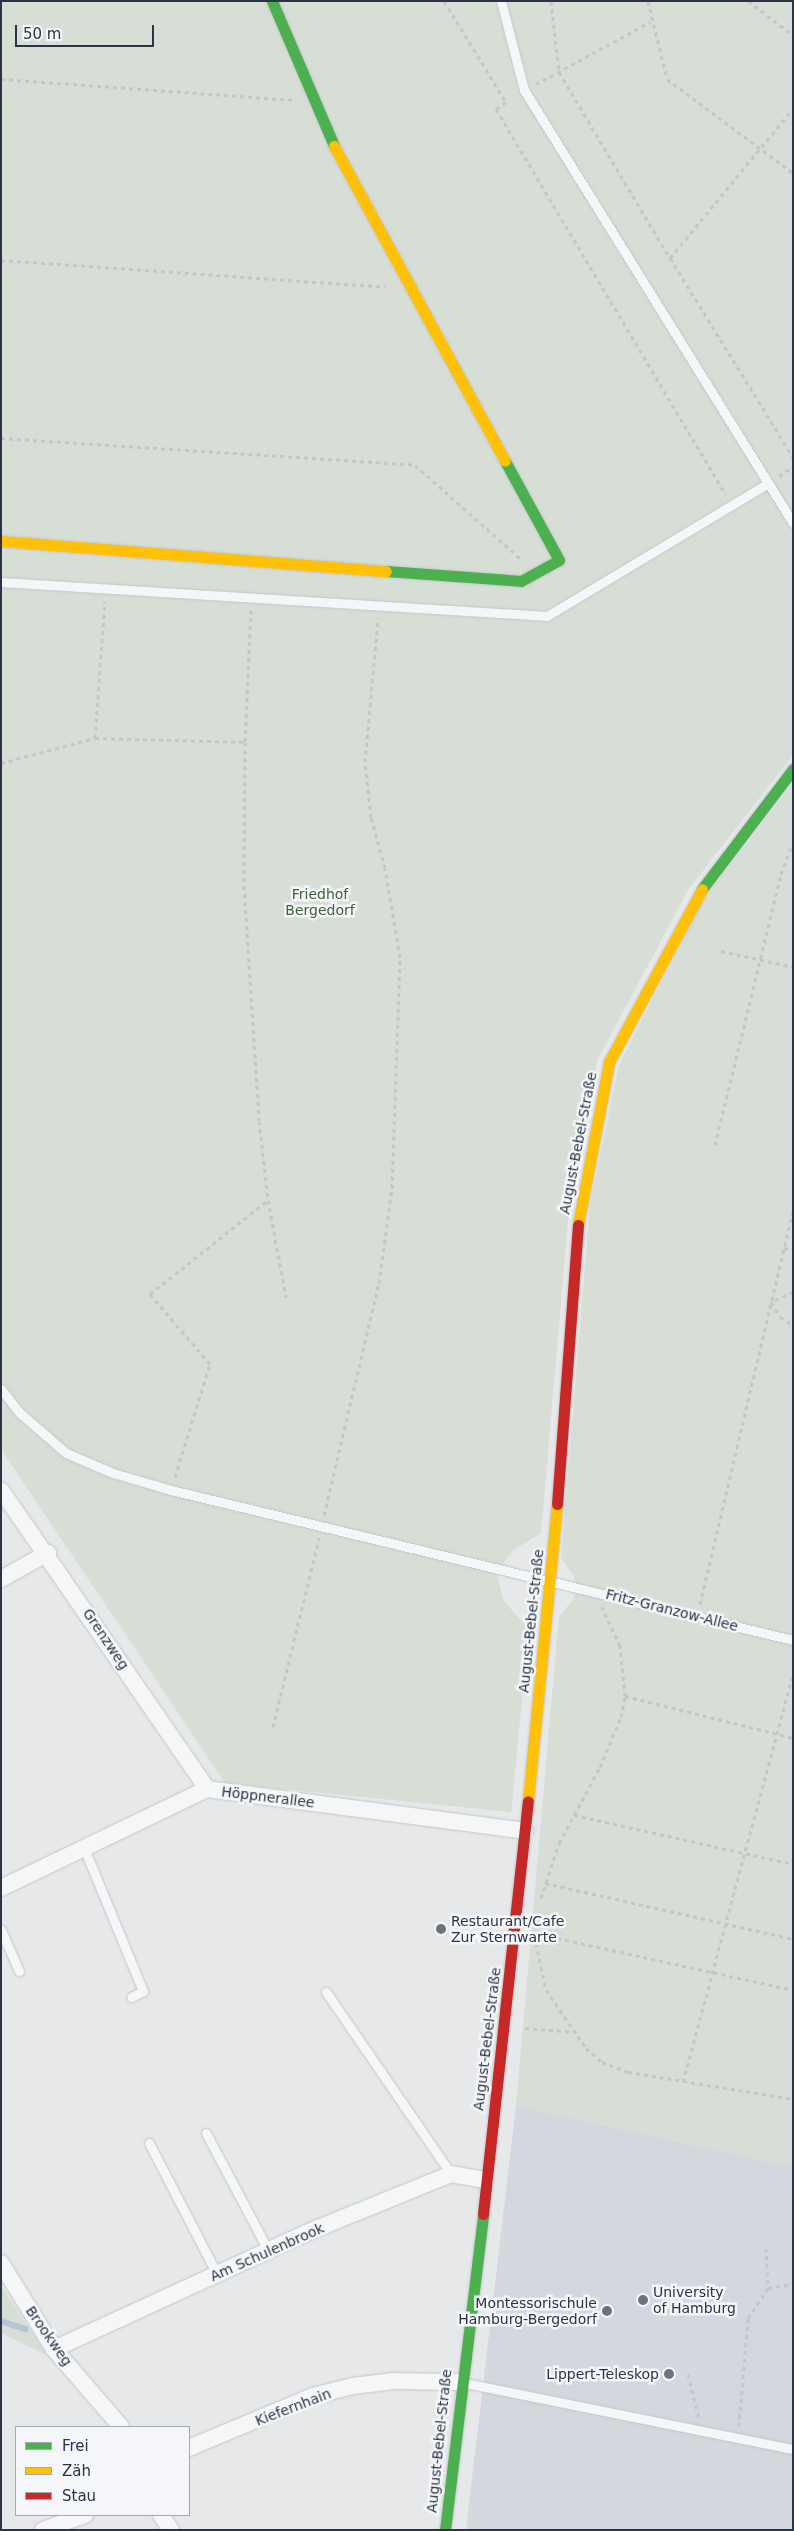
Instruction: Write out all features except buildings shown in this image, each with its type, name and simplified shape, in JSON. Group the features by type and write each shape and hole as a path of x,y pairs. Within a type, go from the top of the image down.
{"street":[{"path":"1,541 521,581 559,560 342,163 272,1"},
{"name":"August-Bebel-Straße","path":"445,2530 485,2180 505,2026 551,1582 580,1203 609,1062 692,902 793,769"},
{"name":"Grenzweg","path":"1,1490 48,1553 208,1789"},
{"path":"1,1579 48,1553"},
{"name":"Höppnerallee","path":"1,1888 208,1789 525,1831"},
{"path":"451,2174 485,2180"},
{"name":"Am Schulenbrook","path":"54,2349 268,2250 451,2174"},
{"name":"Brookweg","path":"1,2263 54,2349 120,2426"},
{"name":"Kiefernhain","path":"190,2448 313,2396 353,2386 394,2381 461,2382"},
{"path":"43,2530 83,2516"},
{"path":"162,2516 170,2530"}],"lane":[{"path":"501,1 524,90 793,522"},
{"path":"1,582 547,616 768,483"},
{"name":"Fritz-Granzow-Allee","path":"1,1389 20,1413 66,1453 113,1473 171,1490 322,1524 551,1582 793,1640"},
{"path":"84,1848 143,1991 131,1997"},
{"path":"1,1930 19,1971"},
{"path":"326,1992 451,2174"},
{"path":"206,2134 268,2250"},
{"path":"149,2143 217,2274"},
{"path":"461,2382 793,2449"}],"path":[{"path":"444,1 506,102 496,109 732,504"},
{"path":"551,1 559,72 670,258 793,457"},
{"path":"648,1 650,22 667,79 793,173"},
{"path":"748,1 793,35"},
{"path":"524,90 650,22"},
{"path":"1,79 315,102"},
{"path":"670,258 762,150 793,109"},
{"path":"1,260 410,288"},
{"path":"1,438 415,465 537,572"},
{"path":"96,738 106,588"},
{"path":"252,597 244,742 244,905 251,1028 268,1200 286,1297"},
{"path":"273,1727 379,1283 392,1188 400,957 385,868 371,817 365,762 379,605"},
{"path":"1,763 96,738 244,742"},
{"path":"715,1145 758,959 781,874 790,849 793,850"},
{"path":"721,951 793,968"},
{"path":"171,1490 210,1364 150,1294 268,1200"},
{"path":"697,1616 793,1210"},
{"path":"784,1248 793,1250"},
{"path":"771,1302 793,1292"},
{"path":"771,1302 780,1317 793,1325"},
{"path":"540,1905 545,1882 559,1842 600,1767 621,1718 626,1696 620,1646 595,1592"},
{"path":"684,2082 775,1734 793,1673"},
{"path":"626,1696 793,1738"},
{"path":"574,1815 793,1864"},
{"path":"545,1882 793,1939"},
{"path":"536,1924 534,1933 546,1990 586,2048 602,2062 628,2072 793,2099"},
{"path":"534,1933 713,1970 793,1990"},
{"path":"505,2026 576,2032"},
{"path":"738,2438 748,2318 768,2288 766,2248"},
{"path":"768,2288 793,2284"},
{"path":"688,2374 702,2431"}],"shaded area":[{"name":"University of Hamburg","path":"516,2106 793,2167 793,2530 466,2530"}],"green space":[{"name":"Friedhof Bergedorf","path":"1,1 793,1 793,755 688,890 597,1061 570,1198 541,1533 512,1551 497,1573 503,1600 529,1630 511,1812 225,1783 1,1449"},
{"path":"793,783 793,2167 516,2106 559,1616 574,1599 576,1587 574,1576 561,1558 590,1205 619,1065 702,902"},
{"path":"1,2286 15,2307 48,2356 1,2333"}],"waterway":[{"path":"1,2321 26,2329"}],"traffic: fast":[{"path":"272,1 334,146"},
{"path":"386,571 521,581 559,560 505,461"},
{"path":"702,889 793,769"},
{"path":"445,2530 483,2214"}],"traffic: slow":[{"path":"334,146 505,461"},
{"path":"1,541 386,571"},
{"path":"578,1225 609,1062 702,889"},
{"path":"528,1801 557,1504"}],"traffic: jam":[{"path":"557,1504 578,1225"},
{"path":"483,2214 528,1801"}],"place":[{"name":"Restaurant/Cafe Zur Sternwarte","path":"441,1929"},
{"name":"University of Hamburg","path":"643,2300"},
{"name":"Montessorischule Hamburg-Bergedorf","path":"607,2311"},
{"name":"Lippert-Teleskop","path":"669,2374"}]}
